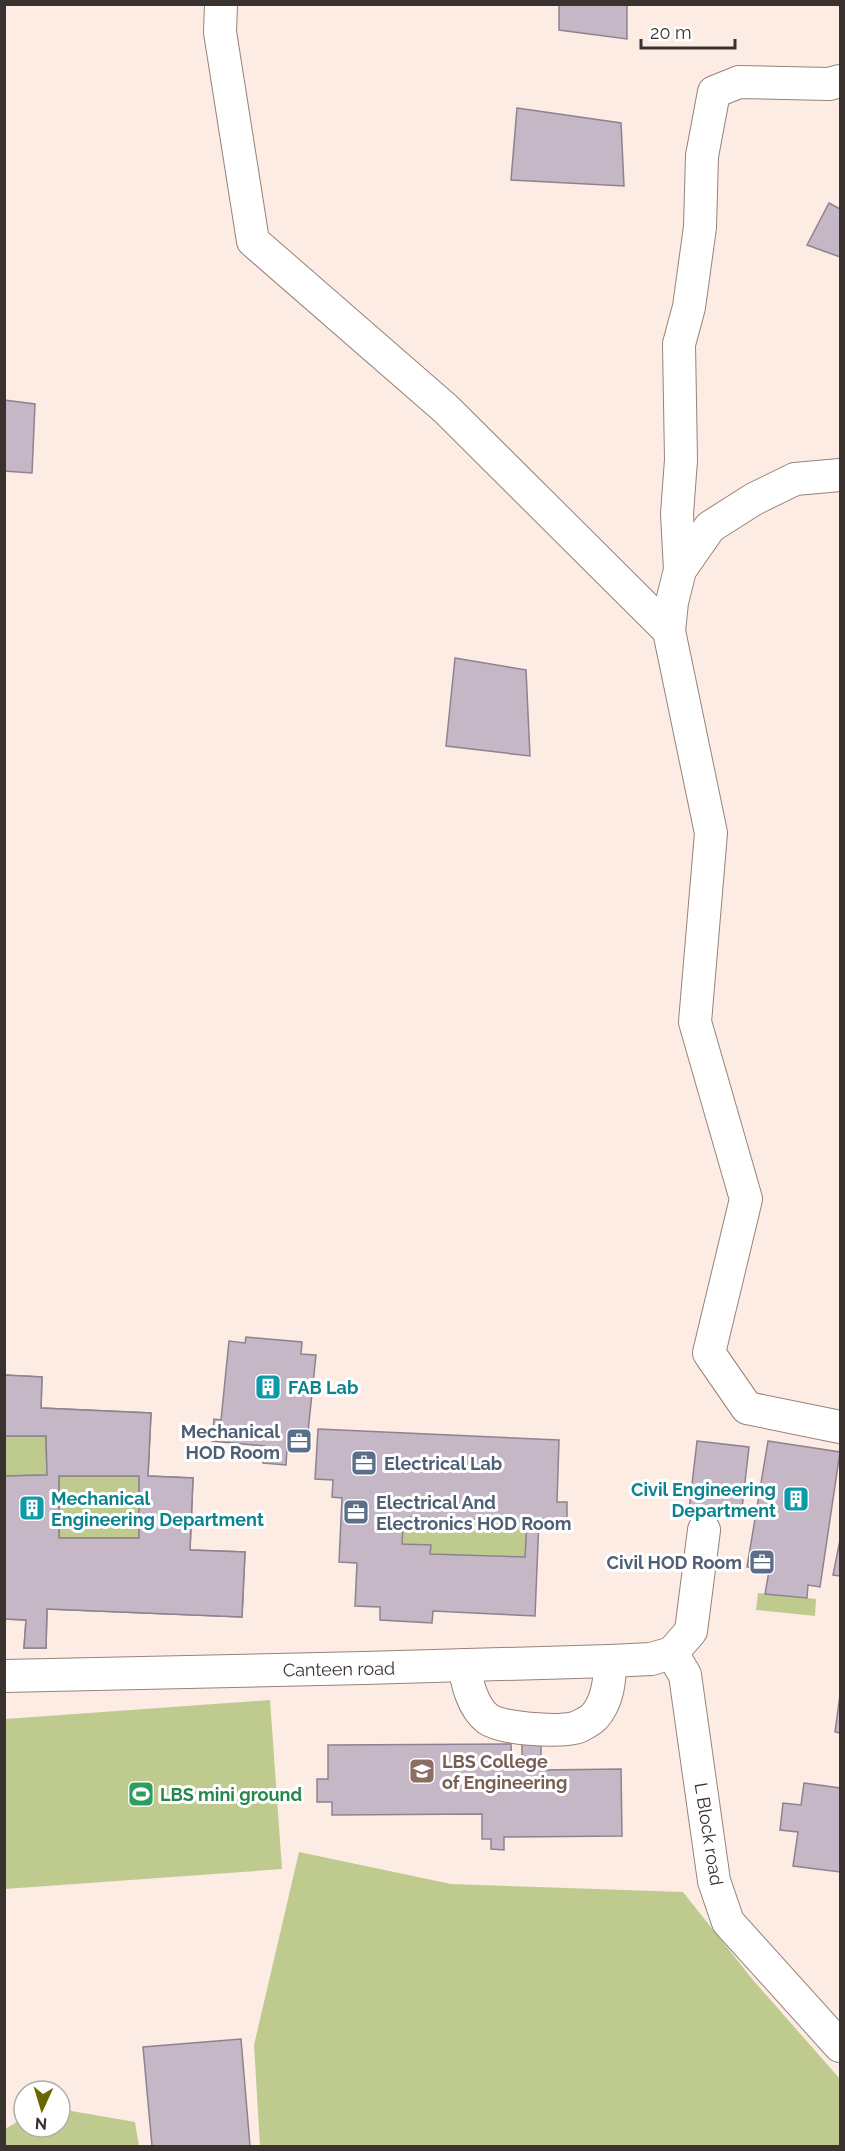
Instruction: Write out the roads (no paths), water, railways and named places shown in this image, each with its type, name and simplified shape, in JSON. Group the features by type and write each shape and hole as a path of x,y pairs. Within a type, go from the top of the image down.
{"street":[{"path":"221,4 220,32 253,241 446,409 669,631"},
{"path":"840,81 829,84 739,82 714,92 702,156 699,239 689,307 679,344 681,460 677,514 680,570 672,602 669,631 711,833 695,1022 746,1199 709,1353 747,1407 840,1427"},
{"path":"680,570 710,527 754,499 795,479 840,475"},
{"path":"672,1653 692,1630 704,1530"},
{"name":"Canteen road","path":"4,1676 610,1661 651,1659 672,1653"},
{"name":"L Block road","path":"672,1653 685,1675 714,1881 728,1922 840,2046"},
{"path":"465,1665 466,1678 471,1692 478,1708 488,1720 513,1728 550,1729 574,1728 593,1717 605,1697 610,1680 610,1661"}],"place":[{"name":"FAB Lab","path":"268,1387"},
{"name":"Mechanical HOD Room","path":"299,1441"},
{"name":"Electrical Lab","path":"364,1463"},
{"name":"Civil Engineering Department","path":"796,1499"},
{"name":"Mechanical Engineering Department","path":"32,1508"},
{"name":"Electrical And Electronics HOD Room","path":"356,1512"},
{"name":"Civil HOD Room","path":"762,1562"},
{"name":"LBS College of Engineering","path":"422,1771"},
{"name":"LBS mini ground","path":"141,1794"}]}
